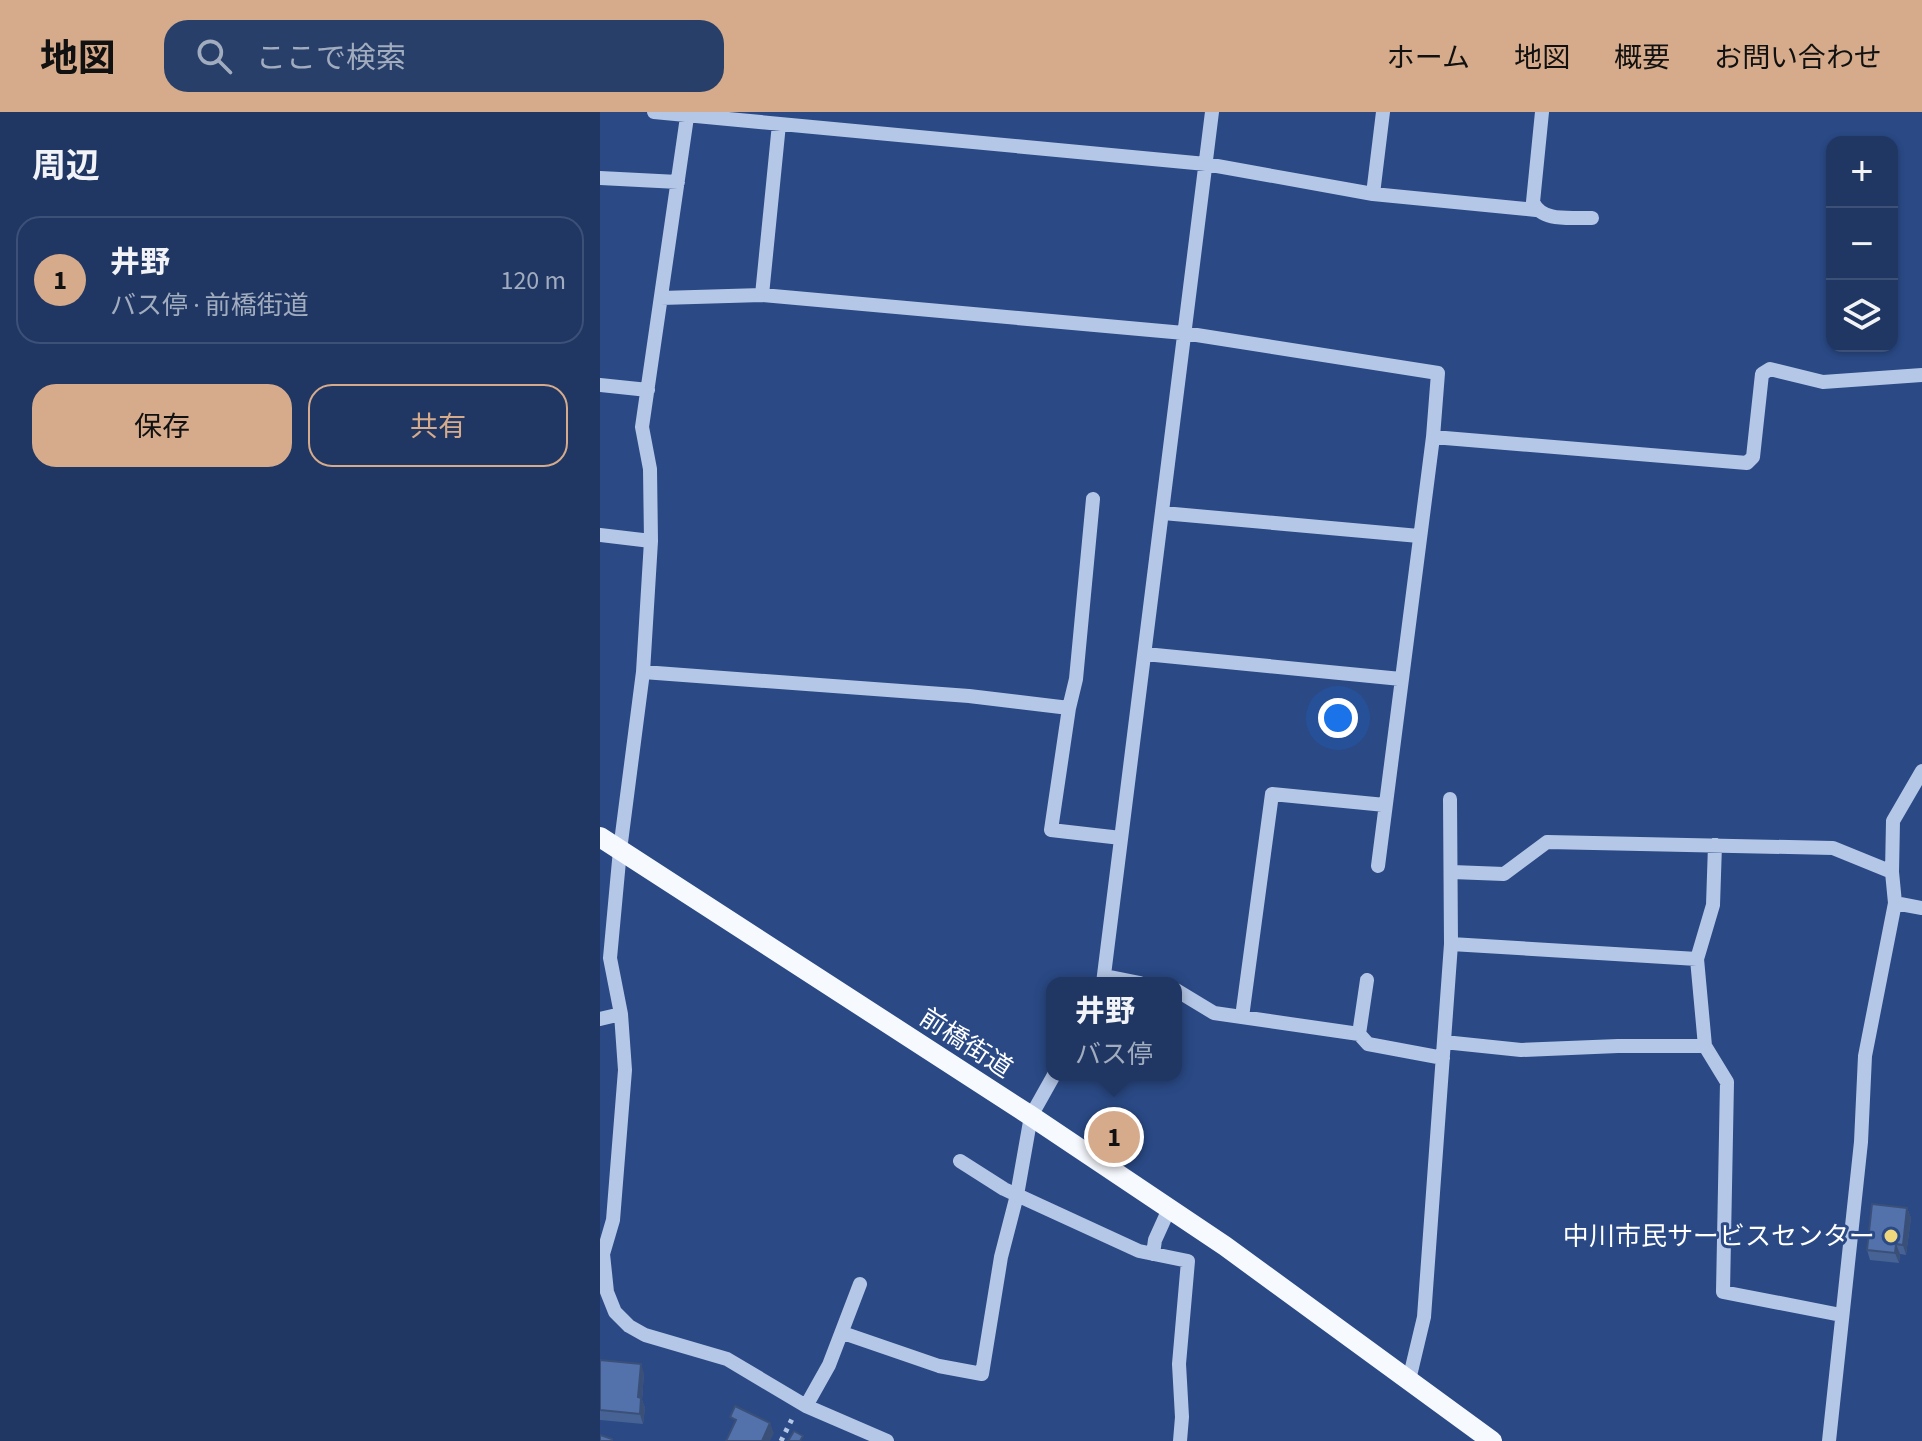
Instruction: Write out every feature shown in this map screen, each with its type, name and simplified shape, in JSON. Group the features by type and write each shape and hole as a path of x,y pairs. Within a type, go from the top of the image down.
{"main road":[{"name":"前橋街道","path":"600,837 1031,1116 1225,1246 1492,1441"}],"street":[{"path":"654,112 1206,164 1373,194 1536,210 1545,216 1592,218"},
{"path":"1104,977 1212,112"},
{"path":"1373,194 1383,112"},
{"path":"1536,210 1533,202 1542,112"},
{"path":"687,117 642,427 650,469 651,541 643,672 605,956 621,1014 625,1070 613,1220 602,1254 607,1292 615,1312 629,1326 645,1335 727,1359 806,1406 887,1441"},
{"path":"762,295 779,124"},
{"path":"600,178 678,182"},
{"path":"661,298 762,295 1184,333 1438,373 1433,437 1378,866"},
{"path":"1433,437 1747,463 1753,457 1762,374 1770,369 1823,382 1922,375"},
{"path":"600,385 648,390"},
{"path":"1093,499 1076,679 1051,830 1121,838"},
{"path":"1163,513 1419,536"},
{"path":"600,535 651,541"},
{"path":"1145,654 1401,679"},
{"path":"643,672 969,696 1069,708"},
{"path":"1829,1441 1861,1142 1865,1056 1895,903 1893,821 1922,771"},
{"path":"1242,1017 1272,794 1385,805"},
{"path":"1409,1380 1424,1317 1451,944 1450,799"},
{"path":"1452,872 1504,874 1547,842 1833,848 1892,872"},
{"path":"1715,845 1713,905 1697,959 1705,1046 1727,1082 1723,1292 1841,1315"},
{"path":"1895,903 1922,908"},
{"path":"1451,944 1697,959"},
{"path":"1359,1034 1367,980"},
{"path":"1182,994 1214,1013 1359,1034 1368,1044 1443,1050 1705,1046"},
{"path":"600,1019 621,1014"},
{"path":"843,1333 939,1366 982,1374 1001,1257 1017,1195 1031,1116 1051,1081"},
{"path":"960,1161 1017,1195 1139,1251 1188,1261 1179,1364 1180,1441"},
{"path":"1153,1254 1155,1240 1169,1209"},
{"path":"806,1406 829,1365 860,1284"}],"building":[{"name":"中川市民サービスセンター","path":"1872,1204 1907,1208 1903,1245 1896,1244 1895,1253 1867,1250"},
{"path":"600,1360 641,1364 640,1414 600,1410"},
{"path":"735,1406 770,1423 762,1441 726,1441 736,1420 730,1417"},
{"path":"794,1431 803,1436 800,1441 788,1441"},
{"path":"600,1435 612,1439 612,1441 600,1441"}],"place":[{"name":"井野","path":"1114,1137"},
{"name":"中川市民サービスセンター","path":"1891,1236"}]}
